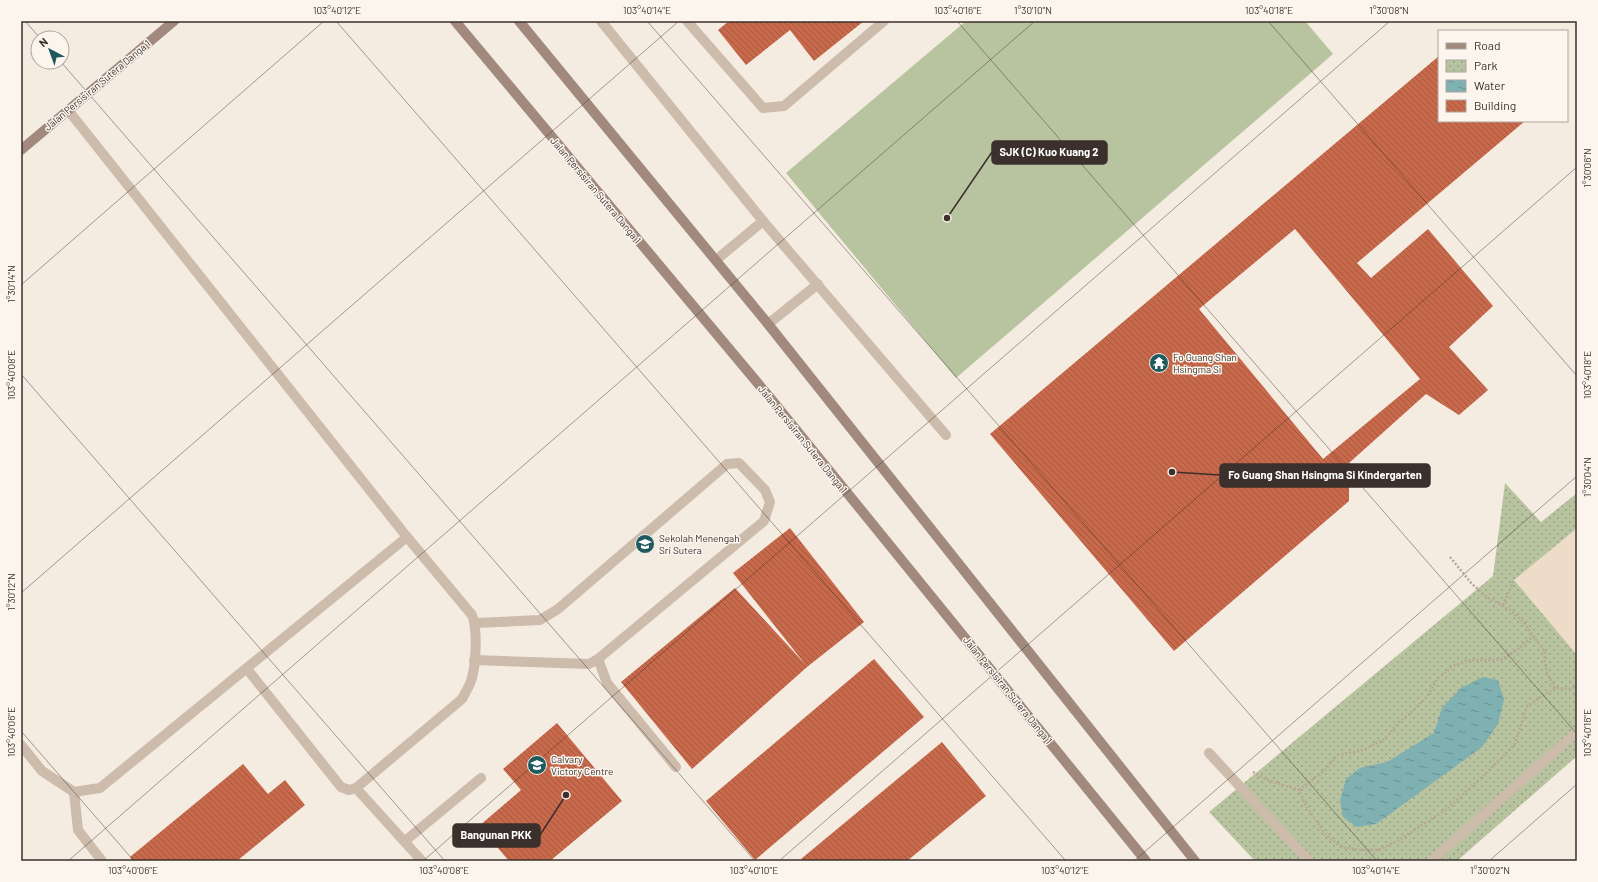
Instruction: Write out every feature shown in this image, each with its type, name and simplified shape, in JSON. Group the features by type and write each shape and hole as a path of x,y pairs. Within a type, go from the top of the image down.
{"main road":[{"name":"Jalan Persisiran Sutera Danga 1","path":"21,150 174,21"},
{"name":"Jalan Persisiran Sutera Danga 1","path":"455,21 771,399 1146,861"},
{"path":"519,21 768,324 1195,861"}],"lane":[{"path":"601,21 763,221 946,435"},
{"path":"687,21 762,108 784,106 884,21"},
{"path":"68,110 407,537 472,615 475,623 474,660 471,680 462,699 356,788 349,790 341,787 247,669"},
{"path":"716,260 763,221"},
{"path":"768,324 818,284"},
{"path":"474,660 589,664 598,659 764,521 770,502 765,490 739,462 727,464 558,609 540,620 475,623"},
{"path":"21,745 42,771 74,792 100,788 407,537"},
{"path":"598,659 607,683 676,767"},
{"path":"1431,861 1577,732"},
{"path":"1209,753 1309,861"},
{"path":"405,841 481,778"},
{"path":"356,788 422,861"},
{"path":"74,792 78,830 102,861"}],"path":[{"path":"1450,557 1472,584 1487,597 1503,605 1524,624 1545,652 1544,665 1548,677 1555,688"},
{"path":"1503,605 1514,580"},
{"path":"1299,790 1325,770 1338,755 1364,750 1385,739 1400,721 1414,710 1429,694 1437,679 1455,665 1469,660 1500,660 1516,651 1533,636"},
{"path":"1229,775 1251,771 1268,780 1299,790 1305,804 1326,835 1341,847 1361,850 1380,850 1399,840 1447,808 1484,775 1514,745 1526,707 1555,688 1569,689 1577,686"}],"green space":[{"path":"966,21 1305,21 1333,54 956,378 786,173"},
{"path":"1505,483 1541,522 1577,493 1577,756 1457,861 1255,861 1209,812 1493,576"}],"shaded area":[{"path":"1577,528 1577,655 1514,580"}],"water":[{"path":"1483,677 1498,680 1504,700 1498,724 1482,747 1376,824 1357,827 1343,817 1340,800 1346,779 1360,768 1387,762 1434,733 1442,708 1461,688"}],"building":[{"path":"729,21 864,21 814,61 790,30 746,65 718,30"},
{"name":"Fo Guang Shan Hsingma Si","path":"1438,57 1438,122 1524,122 1357,263 1371,278 1428,229 1493,306 1449,347 1488,390 1459,415 1426,394 1349,463 1349,501 1174,651 990,434","holes":["1295,229 1420,379 1323,459 1199,309"]},
{"path":"790,528 864,622 807,667 692,769 621,682 735,588 805,664 733,573"},
{"path":"874,659 924,717 755,860 706,801"},
{"path":"557,723 622,801 550,861 509,861 479,826 521,790 503,769"},
{"path":"942,742 986,796 907,861 803,861 801,859"},
{"path":"243,764 268,794 285,780 305,805 237,861 133,861 130,857"}],"place":[{"name":"SJK (C) Kuo Kuang 2","path":"947,218"},
{"name":"Fo Guang Shan Hsingma Si","path":"1159,363"},
{"name":"Fo Guang Shan Hsingma Si Kindergarten","path":"1172,472"},
{"name":"Sekolah Menengah Sri Sutera","path":"645,544"},
{"name":"Calvary Victory Centre","path":"537,765"},
{"name":"Bangunan PKK","path":"566,795"}]}
